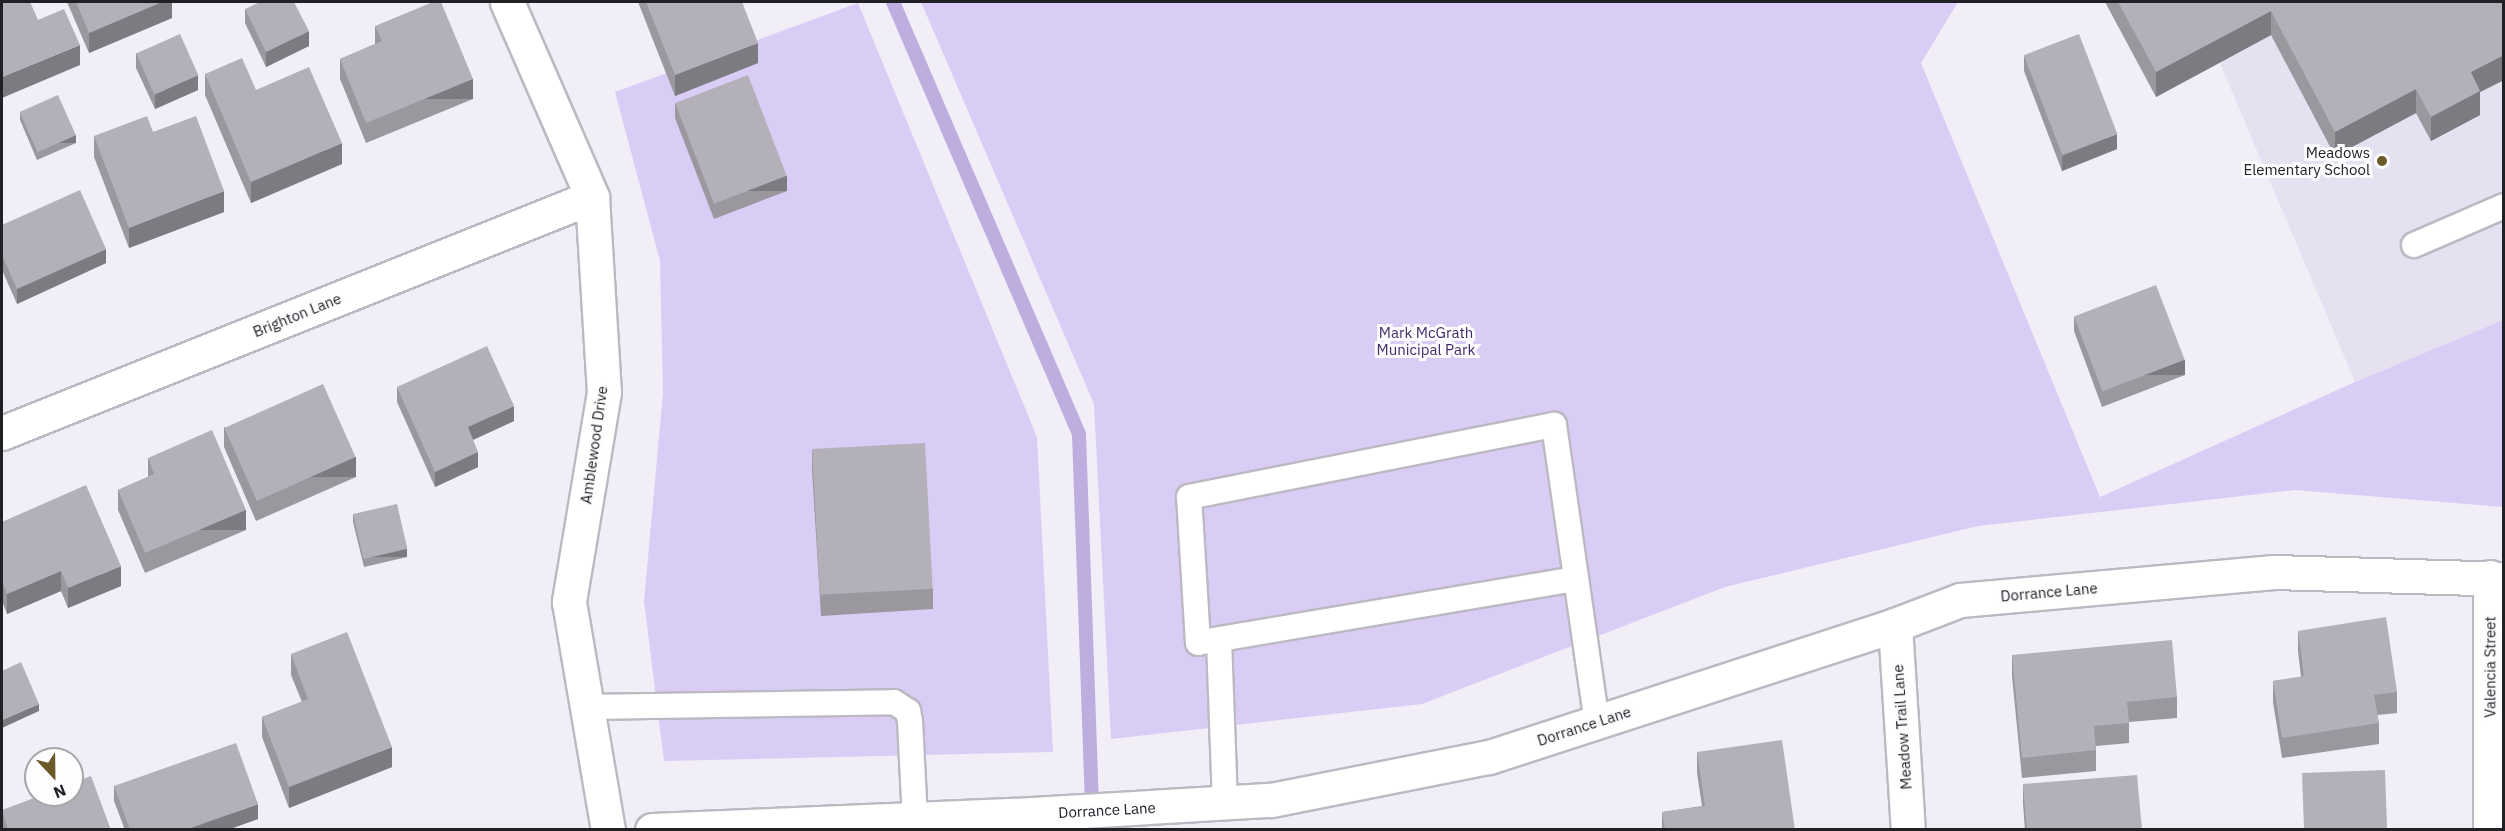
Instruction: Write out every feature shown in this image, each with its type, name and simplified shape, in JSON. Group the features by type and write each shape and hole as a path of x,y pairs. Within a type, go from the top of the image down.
{"street":[{"name":"Amblewood Drive","path":"507,2 592,197 604,392 569,602 608,830"},
{"name":"Brighton Lane","path":"2,433 592,197"},
{"name":"Dorrance Lane","path":"652,830 1015,815 1271,801 1490,757 1895,625 1960,600 2274,572 2497,578"},
{"name":"Valencia Street","path":"2490,830 2497,578"},
{"name":"Meadow Trail Lane","path":"1895,625 1908,830"}],"lane":[{"path":"2414,245 2504,206"},
{"path":"1575,579 1198,643 1189,497 1554,425 1597,722"},
{"path":"1219,640 1225,804"},
{"path":"587,707 894,702 908,711 910,721 915,819"}],"shaded area":[{"name":"Meadows Elementary School","path":"2194,2 2503,2 2503,320 2355,382"}],"green space":[{"name":"Mark McGrath Municipal Park","path":"921,2 1958,2 1921,63 2100,497 2355,382 2503,320 2503,507 2295,490 1978,526 1725,587 1422,704 1111,739 1094,404"},
{"path":"858,3 1037,437 1053,752 664,761 644,601 663,393 660,261 615,92"}],"building":[{"path":"2,2 30,2 38,20 64,9 80,45 2,77"},
{"path":"76,2 162,2 89,33"},
{"path":"260,2 294,2 309,31 266,52 245,9"},
{"path":"433,2 441,2 473,79 366,123 340,59 382,41 375,26"},
{"path":"646,2 742,2 758,43 675,75"},
{"path":"2118,2 2504,2 2504,55 2471,72 2480,91 2431,117 2416,89 2335,132 2271,11 2156,72"},
{"path":"180,34 198,75 154,95 136,54"},
{"path":"2079,34 2117,134 2062,155 2024,55"},
{"path":"242,58 256,90 309,67 342,143 251,182 205,74"},
{"path":"748,75 787,176 714,204 675,103"},
{"path":"58,95 76,135 38,152 20,112"},
{"path":"147,116 153,132 196,116 224,191 129,228 94,136"},
{"path":"80,190 106,249 17,289 2,255 2,225"},
{"path":"2156,285 2185,360 2103,391 2074,317"},
{"path":"487,346 514,406 468,427 478,452 435,472 397,387"},
{"path":"323,384 356,457 257,501 224,428"},
{"path":"212,430 246,510 145,553 118,490 154,474 148,458"},
{"path":"925,443 933,589 820,595 812,449"},
{"path":"86,485 121,566 68,588 61,571 7,594 2,581 2,522"},
{"path":"397,504 407,549 364,559 353,514"},
{"path":"2386,617 2397,692 2374,695 2379,723 2282,738 2273,681 2304,676 2298,631"},
{"path":"347,632 392,747 289,787 262,717 308,699 291,654"},
{"path":"2172,640 2177,697 2127,702 2129,723 2094,726 2096,750 2022,758 2012,655"},
{"path":"21,662 39,704 2,720 2,671"},
{"path":"1782,740 1795,830 1665,830 1662,812 1705,806 1697,752"},
{"path":"236,743 258,804 185,830 130,830 114,786"},
{"path":"2385,770 2387,830 2304,830 2302,773"},
{"path":"2137,775 2142,830 2027,830 2023,784"},
{"path":"91,776 111,830 8,830 2,810 24,802 24,807 84,807 84,779"}],"waterway":[{"path":"893,2 1079,434 1093,830"}],"place":[{"name":"Meadows Elementary School","path":"2382,161"}]}
